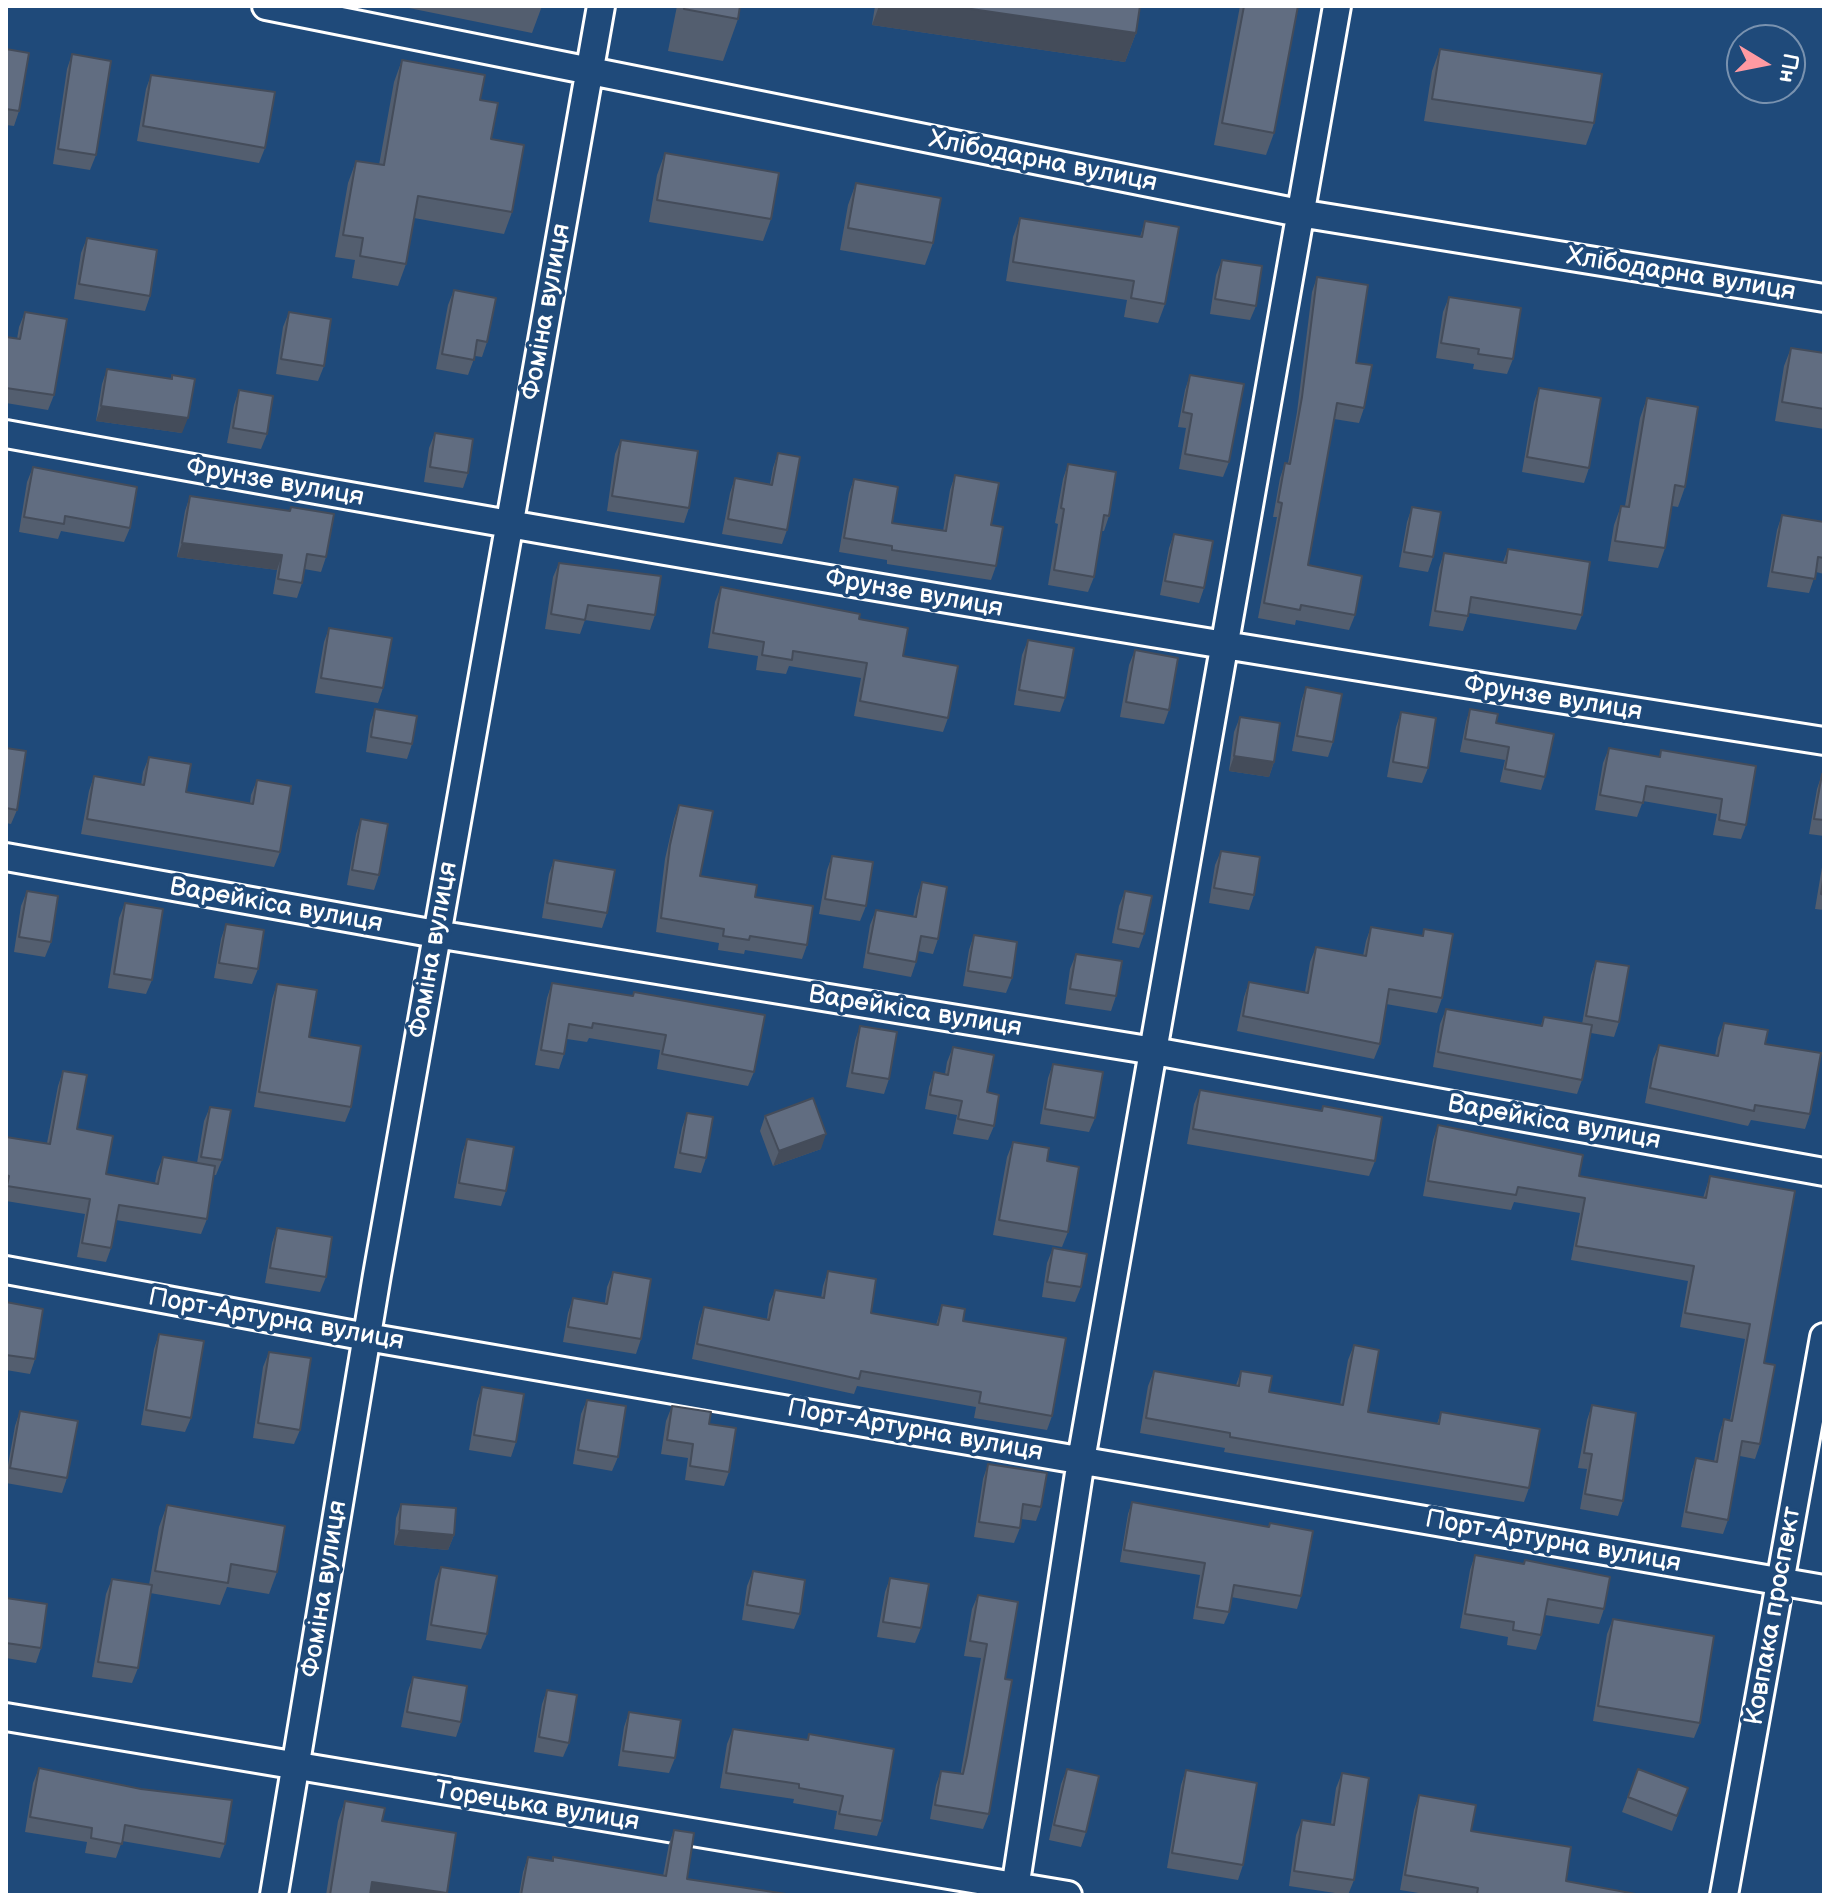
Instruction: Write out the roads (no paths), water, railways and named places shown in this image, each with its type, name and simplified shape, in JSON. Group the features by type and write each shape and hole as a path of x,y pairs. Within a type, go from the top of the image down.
{"street":[{"name":"Хлібодарна вулиця","path":"266,6 1299,213 1824,298"},
{"name":"Фоміна вулиця","path":"274,1895 436,934 601,6"},
{"path":"1015,1890 1081,1460 1337,6"},
{"name":"Фрунзе вулиця","path":"6,434 509,526 1225,647 1824,741"},
{"name":"Варейкіса вулиця","path":"6,857 436,934 1154,1051 1824,1172"},
{"name":"Порт-Артурна вулиця","path":"6,1270 367,1337 1824,1589"},
{"name":"Ковпака проспект","path":"1724,1895 1824,1337"},
{"name":"Торецька вулиця","path":"6,1717 1015,1890 1068,1895"}]}
